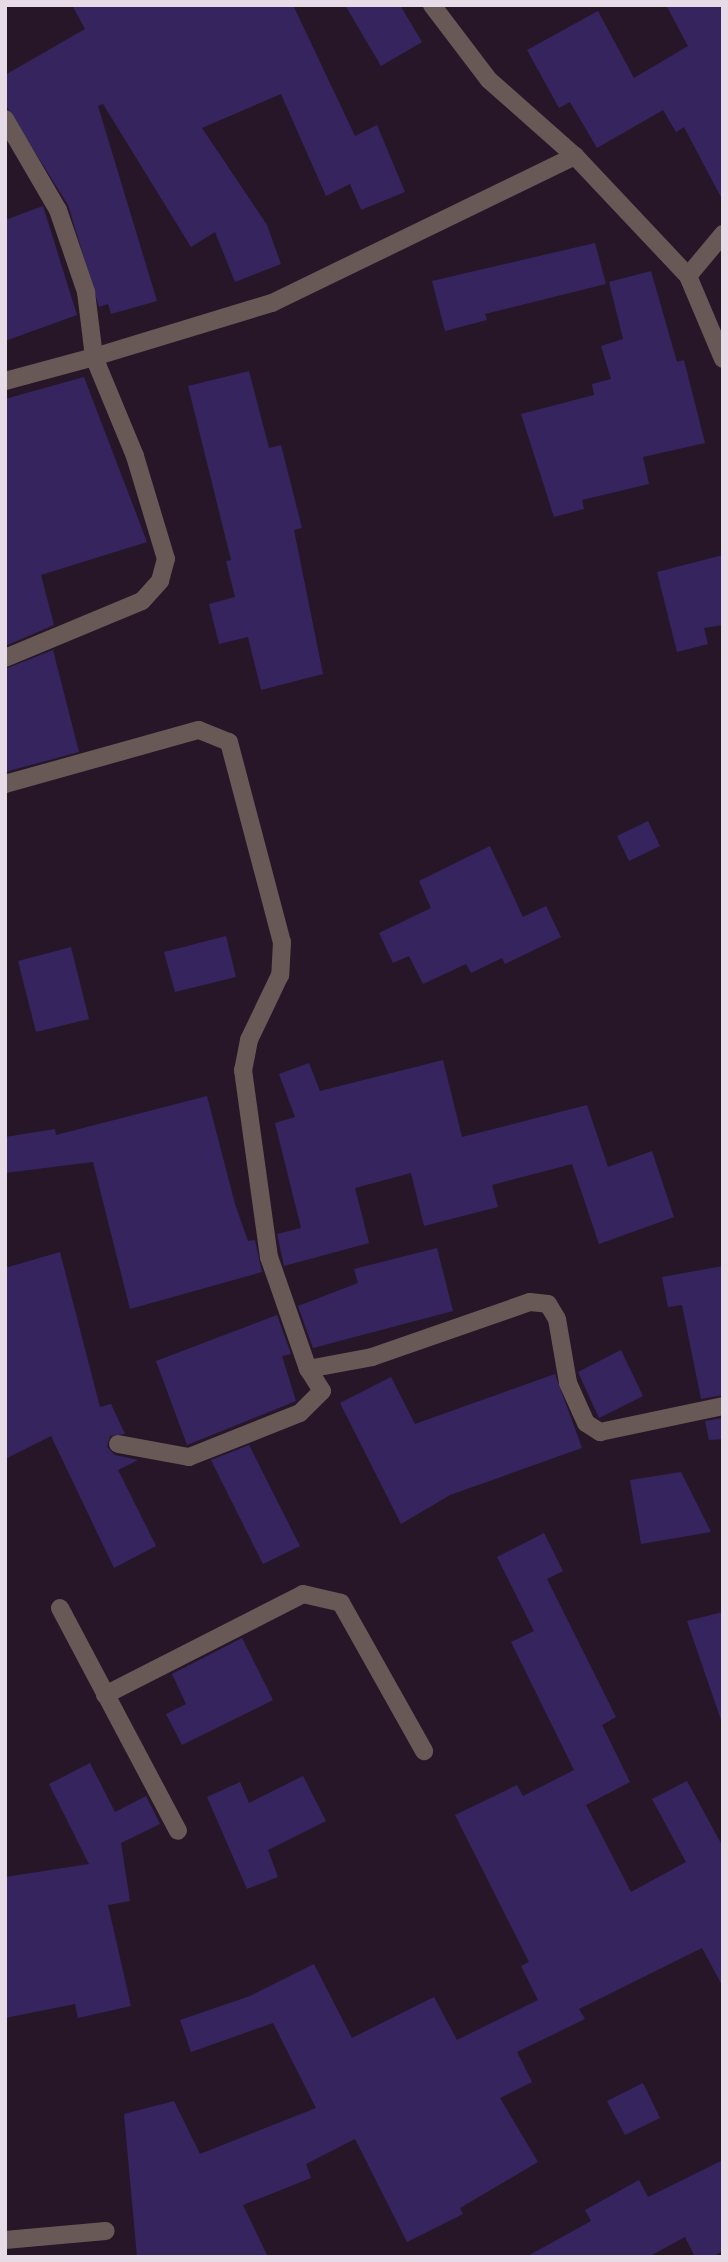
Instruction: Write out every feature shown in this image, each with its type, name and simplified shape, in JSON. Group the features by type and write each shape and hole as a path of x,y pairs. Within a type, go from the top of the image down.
{"street":[{"path":"432,5 489,80 575,156 688,276 723,359"},
{"path":"5,119 58,209 86,292 94,357 135,456 166,559 160,581 142,601 5,658"},
{"path":"5,381 272,303 575,156"},
{"path":"688,276 723,234"},
{"path":"5,784 199,730 229,742 282,942 280,975 249,1040 243,1070 269,1257 308,1369 322,1391 300,1413 190,1457 118,1444"},
{"path":"308,1369 372,1357 530,1302 548,1304 557,1319 568,1383 586,1423 600,1432 723,1406"},
{"path":"105,1695 303,1594 341,1603 424,1751"},
{"path":"60,1608 178,1831"},
{"path":"5,2241 106,2231"}],"building":[{"path":"72,5 293,5 355,136 377,125 405,192 361,210 350,184 326,196 281,94 202,128 267,225 281,264 235,282 215,232 191,247 103,104 98,106 157,301 111,314 108,304 99,307 68,205 5,104 5,75 85,29"},
{"path":"345,5 400,5 422,42 381,66"},
{"path":"666,5 723,5 723,201 684,127 676,132 663,110 597,148 570,102 559,108 527,50 598,11 634,78 688,46"},
{"path":"43,206 77,315 5,341 5,220"},
{"path":"595,243 606,284 485,314 487,320 445,331 432,281"},
{"path":"651,271 677,362 684,360 705,443 643,457 649,484 582,500 584,509 554,517 521,414 594,395 592,384 611,379 601,346 623,339 609,282"},
{"path":"249,371 269,448 281,445 302,528 294,530 323,674 261,690 248,637 219,644 209,604 235,597 226,561 231,560 188,386"},
{"path":"84,377 147,542 41,575 54,625 5,646 5,399"},
{"path":"723,555 723,625 704,628 708,644 677,652 657,572"},
{"path":"53,650 79,752 5,772 5,669"},
{"path":"648,821 660,846 629,861 617,836"},
{"path":"490,846 523,917 546,906 561,937 505,964 502,958 471,973 466,964 423,984 409,956 393,963 379,933 431,908 419,881"},
{"path":"226,936 236,977 175,992 164,952"},
{"path":"71,947 89,1019 36,1032 18,961"},
{"path":"443,1060 462,1137 587,1105 608,1167 652,1151 674,1217 599,1244 572,1164 492,1185 498,1207 424,1226 411,1173 355,1188 369,1243 284,1266 277,1234 301,1228 275,1123 295,1117 279,1074 309,1063 320,1091"},
{"path":"207,1096 235,1204 248,1241 255,1240 262,1272 130,1309 93,1162 5,1173 5,1137 55,1129 56,1135"},
{"path":"437,1248 453,1311 313,1348 298,1306 358,1283 354,1269"},
{"path":"60,1252 100,1407 111,1404 125,1434 110,1436 107,1447 115,1455 138,1460 118,1470 156,1546 114,1568 51,1436 5,1459 5,1268"},
{"path":"723,1266 723,1395 701,1399 682,1305 668,1307 662,1277"},
{"path":"277,1315 291,1354 282,1356 296,1401 187,1445 156,1361"},
{"path":"621,1350 643,1396 599,1418 578,1372"},
{"path":"555,1374 582,1448 450,1495 401,1524 340,1403 391,1377 415,1424"},
{"path":"723,1418 723,1439 709,1440 705,1421"},
{"path":"249,1445 300,1546 263,1564 211,1460"},
{"path":"681,1472 711,1532 641,1544 630,1480"},
{"path":"544,1533 563,1571 547,1579 616,1717 602,1725 630,1782 586,1805 631,1892 686,1862 652,1799 687,1781 723,1847 723,1987 702,1948 579,2009 585,2019 517,2052 532,2082 500,2098 538,2162 460,2208 463,2214 407,2242 355,2139 306,2164 311,2178 243,2205 268,2257 137,2257 124,2114 174,2101 200,2154 316,2108 273,2023 191,2052 180,2020 250,1996 314,1964 352,2038 434,1997 457,2040 538,2000 521,1966 529,1962 455,1815 517,1785 523,1796 574,1770 511,1642 534,1631 497,1557"},
{"path":"723,1612 723,1719 721,1720 687,1621"},
{"path":"242,1638 273,1700 182,1745 166,1714 186,1704 172,1674"},
{"path":"90,1763 115,1812 146,1796 160,1824 121,1843 130,1901 108,1905 131,2006 78,2018 75,2004 5,2018 5,1877 89,1864 49,1784"},
{"path":"303,1776 326,1821 268,1850 278,1877 247,1889 207,1797 240,1782 249,1803"},
{"path":"643,2083 660,2118 625,2135 607,2101"},
{"path":"723,2160 723,2251 712,2257 695,2257 685,2237 648,2257 526,2257 591,2221 585,2210 639,2180 648,2197"}]}
